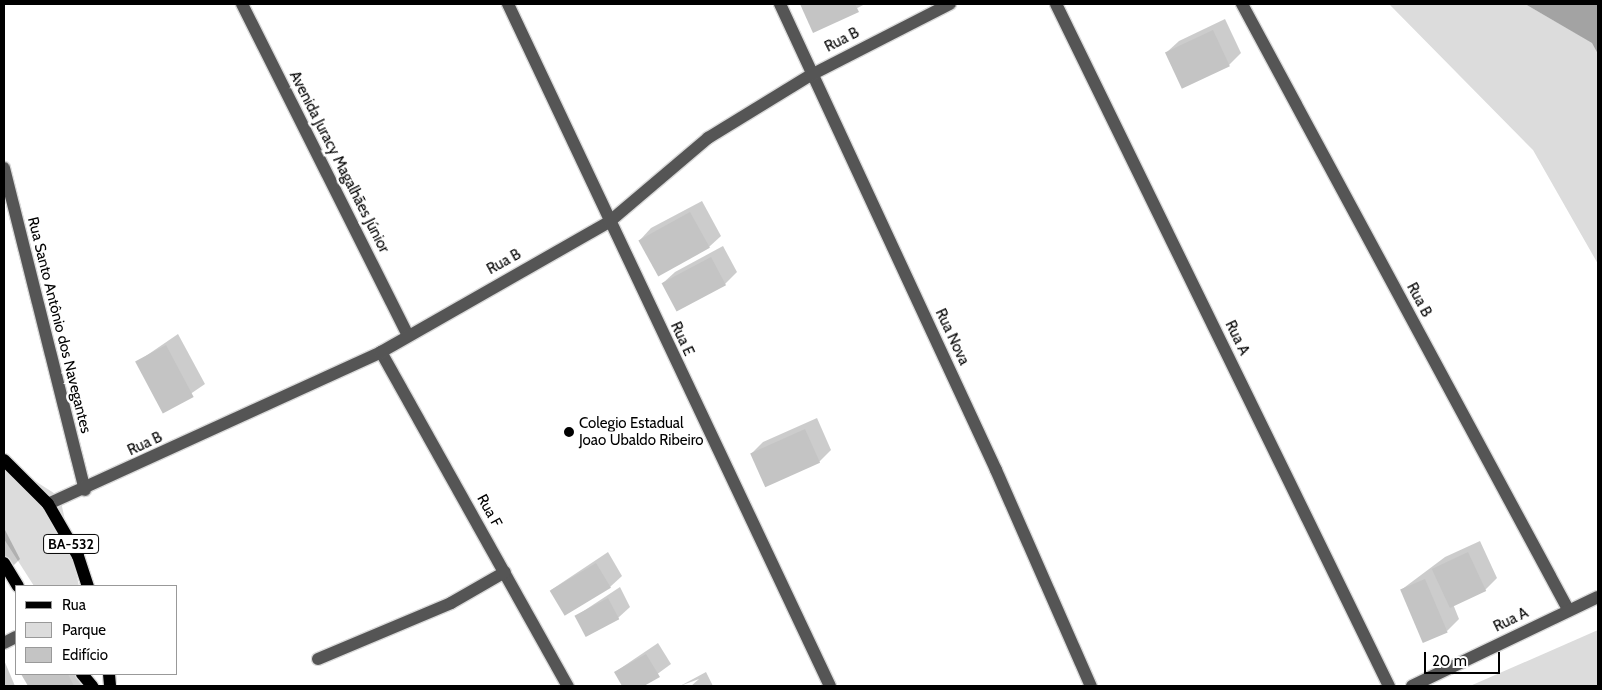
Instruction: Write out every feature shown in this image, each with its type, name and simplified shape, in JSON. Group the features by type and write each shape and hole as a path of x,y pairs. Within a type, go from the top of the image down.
{"main road":[{"name":"BA-532","path":"4,460 48,504 78,556 88,585"},
{"path":"4,564 17,585"},
{"path":"83,675 92,686"}],"street":[{"name":"Avenida Juracy Magalhães Júnior","path":"242,4 408,335"},
{"name":"Rua E","path":"508,4 609,222 830,686"},
{"name":"Rua Nova","path":"780,4 811,75 996,470 1091,686"},
{"name":"Rua B","path":"48,504 85,490 381,352 609,222 708,138 811,75 950,4"},
{"name":"Rua A","path":"1056,4 1389,686"},
{"name":"Rua B","path":"1242,4 1569,611"},
{"name":"Rua Santo Antônio dos Navegantes","path":"4,168 8,208 85,490"},
{"name":"Rua F","path":"381,352 568,686"},
{"path":"318,659 451,603 505,572"},
{"name":"Rua A","path":"1412,686 1598,597"}],"green space":[{"path":"1389,4 1525,4 1593,43 1598,54 1598,264 1533,150"},
{"path":"4,461 60,497 79,585 33,585 4,539"},
{"path":"1598,630 1598,686 1470,686"}],"shaded area":[{"path":"1525,4 1598,4 1598,54 1592,43"}],"building":[{"path":"800,4 855,4 859,12 813,33"},
{"path":"1213,30 1230,66 1182,89 1165,52"},
{"path":"690,212 710,248 658,276 638,241"},
{"path":"711,257 726,285 677,312 662,283"},
{"path":"166,345 194,397 163,414 135,361"},
{"path":"805,429 820,463 765,487 750,453"},
{"path":"1468,552 1486,591 1450,608 1432,569"},
{"path":"596,563 611,588 565,616 550,591"},
{"path":"1425,579 1448,632 1423,643 1400,590"},
{"path":"608,598 619,619 586,637 574,616"},
{"path":"646,654 660,677 644,686 622,686 614,672"},
{"path":"22,675 68,675 74,686 28,686"}],"place":[{"name":"Colegio Estadual Joao Ubaldo Ribeiro","path":"569,432"}]}
